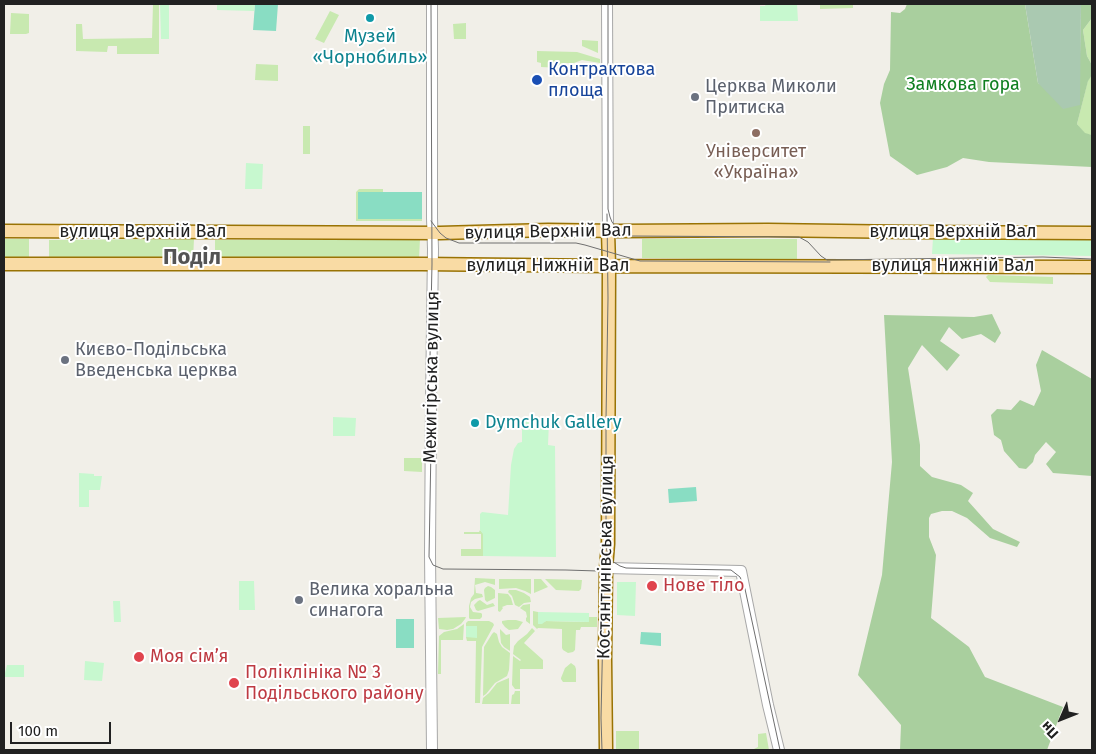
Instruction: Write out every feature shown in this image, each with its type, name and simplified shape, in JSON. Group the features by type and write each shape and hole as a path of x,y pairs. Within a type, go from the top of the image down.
{"main road":[{"name":"вулиця Верхній Вал","path":"4,231 433,233 548,230 768,230 1092,233"},
{"name":"Костянтинівська вулиця","path":"606,750 608,231"},
{"name":"вулиця Нижній Вал","path":"4,264 1092,267"}],"street":[{"name":"Межигірська вулиця","path":"432,4 433,265 430,403 432,750"},
{"name":"Костянтинівська вулиця","path":"607,4 608,231"},
{"path":"606,568 741,571 779,750"}],"green space":[{"path":"153,4 159,4 159,54 117,54 117,46 108,46 107,52 76,51 76,24 82,24 83,39 152,38"},
{"path":"160,4 169,4 169,39 161,39"},
{"path":"217,4 255,4 254,11 217,10"},
{"path":"255,4 278,4 276,31 253,30"},
{"path":"766,4 797,4 798,21 760,21 760,6 765,6"},
{"path":"820,4 853,4 853,8 820,9"},
{"name":"Замкова гора","path":"907,4 1025,4 1038,83 1079,105 1081,4 1092,4 1092,18 1083,30 1087,56 1092,65 1092,75 1088,81 1077,124 1085,133 1092,135 1092,167 989,162 963,158 947,167 917,175 890,156 880,103 884,84 890,70 891,12 900,13"},
{"path":"1025,4 1081,4 1080,105 1063,109 1038,83"},
{"path":"330,11 339,15 324,43 315,39"},
{"path":"11,13 29,14 29,33 10,34"},
{"path":"1092,18 1092,65 1087,56 1083,30"},
{"path":"466,23 466,39 454,39 453,24"},
{"path":"582,40 598,41 598,53 582,46"},
{"path":"537,51 577,52 600,59 600,63 582,60 574,63 563,63 562,68 541,67 541,63 537,62"},
{"path":"256,64 278,65 278,81 255,80"},
{"path":"1092,75 1092,135 1085,134 1077,124 1088,80"},
{"path":"303,126 310,126 310,154 303,154"},
{"path":"246,163 263,164 262,189 245,189"},
{"path":"359,189 383,189 383,192 358,192 358,219 422,219 422,221 356,221 356,192"},
{"path":"358,192 422,192 422,219 358,219"},
{"path":"933,238 1092,240 1092,256 932,254"},
{"path":"4,239 29,239 29,259 4,259"},
{"path":"194,239 193,259 49,259 49,240"},
{"path":"420,239 419,259 215,259 215,240"},
{"path":"642,239 797,239 797,260 642,258"},
{"path":"988,275 1053,277 1053,284 990,282 986,277"},
{"path":"992,314 1001,333 995,343 981,334 962,339 949,327 940,341 960,355 947,371 922,345 908,368 920,445 920,466 932,477 961,485 973,493 968,501 993,529 1020,542 1017,547 990,538 967,518 952,511 931,514 929,518 929,537 936,555 931,618 969,647 985,677 1063,707 1047,750 900,750 901,725 858,675 882,575 892,462 884,315 974,317"},
{"path":"1042,350 1092,379 1092,476 1053,473 1046,464 1056,452 1046,442 1026,469 1019,468 1004,451 1001,440 994,435 991,415 997,409 1011,410 1020,400 1034,406 1041,391 1036,365"},
{"path":"333,417 356,418 355,436 333,436"},
{"path":"522,420 549,421 548,445 555,446 556,557 483,556 483,534 480,530 480,514 482,512 508,515 511,465 514,449 518,443 522,442"},
{"path":"404,458 422,458 422,472 404,471"},
{"path":"79,473 102,476 100,490 89,490 89,507 79,507"},
{"path":"696,487 697,501 669,503 668,489"},
{"path":"480,530 483,533 483,556 461,556 461,549 481,549 481,534 464,534 464,532 479,532"},
{"path":"475,578 495,579 495,585 485,582 475,585 476,593 482,594 483,597 471,602 470,607 473,612 481,613 482,617 480,619 470,619 469,606 474,594"},
{"path":"499,579 531,579 531,594 516,588 499,589"},
{"path":"534,579 541,579 548,587 534,593"},
{"path":"545,579 582,580 581,589 579,591 556,590"},
{"path":"239,581 254,581 255,610 239,610"},
{"path":"617,582 636,582 635,616 617,615"},
{"path":"488,586 495,590 495,598 487,602 484,590"},
{"path":"509,590 524,593 530,597 531,602 524,603 519,607 515,605 512,596 508,592"},
{"path":"498,593 508,594 513,605 502,607 500,612 498,611"},
{"path":"480,600 487,605 493,603 495,606 478,611 474,605"},
{"path":"113,601 120,601 121,622 114,622"},
{"path":"530,604 530,624 526,621 526,612 520,608 523,605"},
{"path":"533,611 538,612 538,624 546,621 588,622 589,617 597,617 597,627 581,627 580,630 576,630 575,650 568,653 562,648 562,629 537,629 533,625"},
{"path":"538,612 589,613 589,622 546,621 538,624"},
{"path":"466,617 461,624 453,629 439,629 438,618"},
{"path":"396,619 414,619 414,648 396,648"},
{"path":"468,621 489,621 494,625 482,647 480,703 475,703 476,641 467,641 466,637 477,637 477,626 466,626"},
{"path":"502,621 523,622 518,629 509,630 502,623"},
{"path":"464,624 463,640 441,640 441,674 438,674 439,636"},
{"path":"466,626 477,626 477,638 466,637"},
{"path":"532,628 535,631 524,643 543,660 543,669 520,669 520,689 515,689 512,685 513,656 521,660 513,654 514,646"},
{"path":"500,629 506,635 510,634 510,651 501,643"},
{"path":"494,632 497,634 502,647 510,653 509,670 507,676 495,683 483,696 484,647"},
{"path":"641,632 661,633 661,646 640,644"},
{"path":"85,661 104,663 102,681 84,680"},
{"path":"571,663 576,669 576,682 563,682 561,678 565,668"},
{"path":"7,665 24,665 24,677 4,677"},
{"path":"509,678 509,704 482,704 483,698 497,683"},
{"path":"515,691 520,691 520,704 511,704 512,695"},
{"path":"616,731 639,731 639,750 616,750"},
{"path":"766,733 769,750 754,750 758,747 758,734"}],"tram line":[{"path":"431,4 432,264 429,403 431,447 429,557 433,565 443,569 598,571 604,579 602,750"},
{"path":"608,4 608,209 612,222 624,233 632,236 799,237 808,242 827,260 1043,257 1092,259"},
{"path":"607,214 607,552 612,561 626,568 731,570 740,577 745,589 780,750"},
{"path":"431,221 446,238 459,243 576,243 640,261 830,262"}],"place":[{"name":"Музей «Чорнобиль»","path":"370,18"},
{"name":"Контрактова площа","path":"537,80"},
{"name":"Церква Миколи Притиска","path":"695,97"},
{"name":"Університет «Україна»","path":"756,133"},
{"name":"Києво-Подільська Введенська церква","path":"65,360"},
{"name":"Dymchuk Gallery","path":"475,423"},
{"name":"Нове тіло","path":"652,586"},
{"name":"Велика хоральна синагога","path":"299,600"},
{"name":"Моя сім’я","path":"139,657"},
{"name":"Поліклініка № 3 Подільського району","path":"234,683"}],"district":[{"name":"Поділ","path":"192,258"}]}
